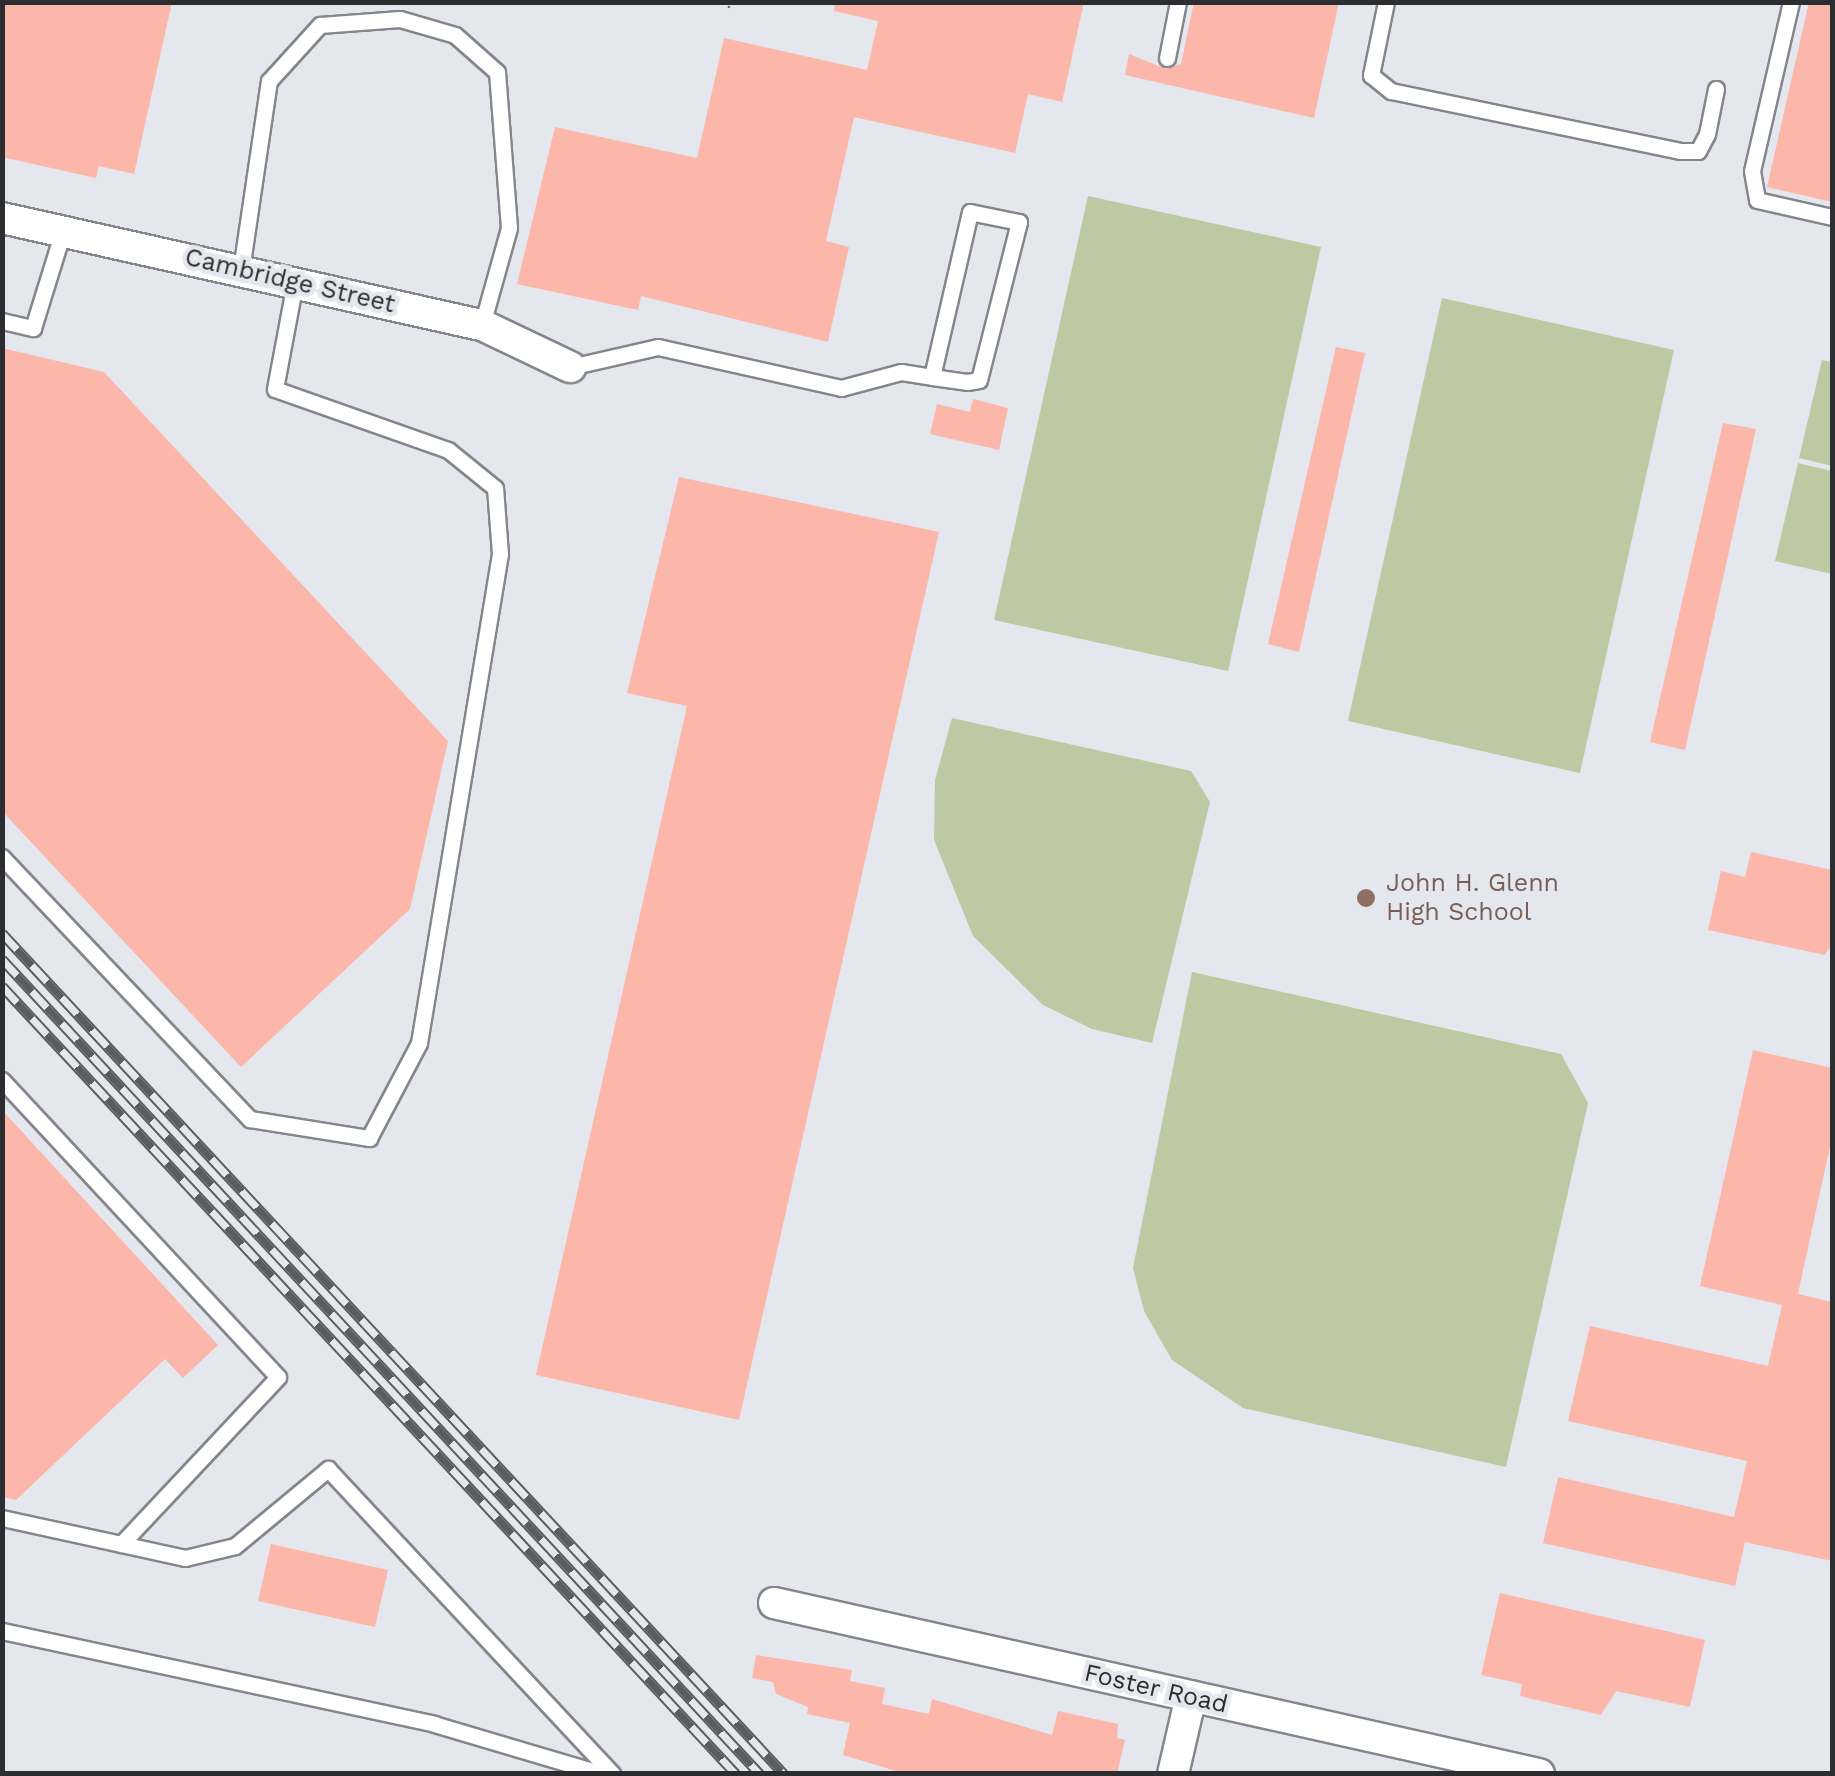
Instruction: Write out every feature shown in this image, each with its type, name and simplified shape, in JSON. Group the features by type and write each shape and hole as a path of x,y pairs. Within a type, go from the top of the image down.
{"street":[{"name":"Cambridge Street","path":"2,218 482,324 570,367"},
{"name":"Foster Road","path":"774,1603 1489,1768 1538,1774"},
{"path":"1174,1774 1190,1696"}],"lane":[{"path":"1166,58 1178,2"},
{"path":"1386,2 1371,75 1391,91 1680,151 1698,150 1716,89"},
{"path":"1791,2 1752,172 1757,200 1832,217"},
{"path":"240,270 269,81 320,25 400,19 454,36 497,72 509,228 482,324"},
{"path":"570,367 658,347 841,388 878,375 932,376 967,382 986,372 1019,222 970,212 932,376"},
{"path":"2,321 33,328 63,231"},
{"path":"2,857 250,1119 368,1138 419,1043 500,554 495,488 448,450 275,389 295,282"},
{"path":"2,1080 278,1376 121,1544"},
{"path":"2,1518 185,1558 235,1546 328,1468 612,1774"},
{"path":"2,1631 434,1724 604,1774"}],"green space":[{"path":"1088,196 1321,247 1228,671 994,620"},
{"path":"1442,298 1674,350 1580,773 1348,721"},
{"path":"1822,360 1832,362 1832,466 1799,458"},
{"path":"1798,463 1832,471 1832,574 1775,561"},
{"path":"952,718 1191,771 1210,802 1152,1043 1092,1029 1043,1005 973,936 934,840 935,780"},
{"path":"1192,972 1561,1054 1588,1103 1506,1467 1243,1408 1172,1360 1144,1311 1133,1268"}],"building":[{"path":"2,2 172,2 134,174 99,166 96,178 2,157"},
{"path":"835,2 1084,2 1062,102 1028,94 1015,153 854,117 826,241 849,247 828,342 641,296 638,310 517,284 555,127 697,158 724,38 867,70 878,21 834,11"},
{"path":"1194,2 1339,2 1314,118 1125,75 1129,54 1166,69 1181,64"},
{"path":"1809,2 1832,2 1832,202 1767,187"},
{"path":"1336,347 1365,353 1299,652 1268,644"},
{"path":"2,348 104,372 448,741 410,909 241,1067 2,811"},
{"path":"973,399 1008,408 999,450 930,434 937,404 970,412"},
{"path":"1723,423 1756,429 1685,750 1650,742"},
{"path":"679,477 939,532 739,1420 536,1375 687,706 627,693"},
{"path":"1751,852 1832,870 1832,943 1825,955 1708,930 1721,871 1745,877"},
{"path":"1753,1050 1832,1068 1832,1137 1798,1294 1832,1302 1832,1561 1745,1542 1735,1586 1543,1543 1558,1477 1734,1517 1747,1461 1568,1421 1590,1326 1768,1366 1782,1305 1700,1286"},
{"path":"2,1110 218,1345 183,1378 165,1359 16,1500 2,1497"},
{"path":"271,1544 388,1570 375,1627 258,1601"},
{"path":"1500,1593 1705,1640 1690,1707 1616,1691 1601,1715 1520,1696 1522,1684 1481,1675"},
{"path":"756,1655 852,1670 850,1681 885,1688 882,1704 929,1714 932,1699 1052,1735 1058,1711 1118,1724 1117,1738 1125,1740 1117,1774 906,1774 843,1755 850,1723 807,1714 808,1707 776,1694 773,1682 752,1678"}],"railway":[{"path":"2,933 784,1774"},
{"path":"2,959 760,1774"},
{"path":"2,986 736,1774"}],"place":[{"name":"John H. Glenn High School","path":"1366,898"}]}
